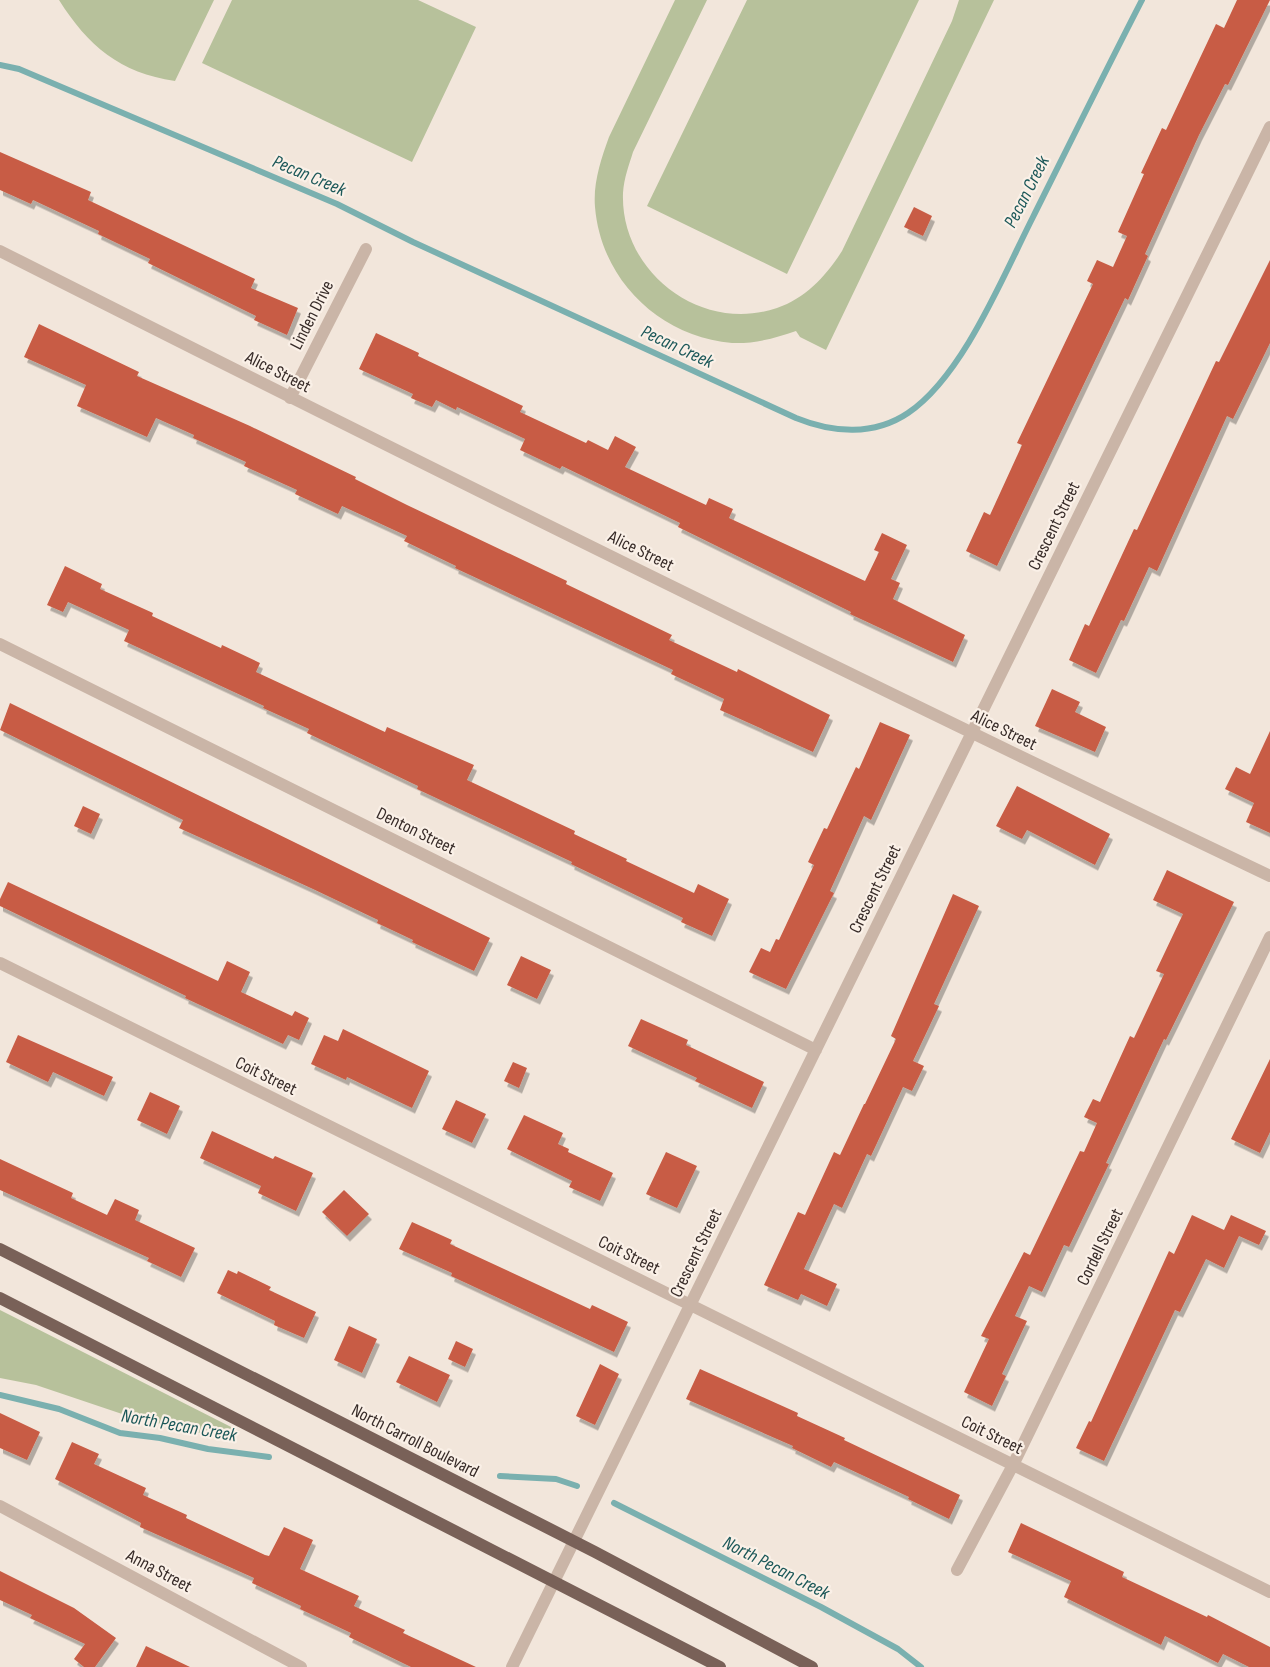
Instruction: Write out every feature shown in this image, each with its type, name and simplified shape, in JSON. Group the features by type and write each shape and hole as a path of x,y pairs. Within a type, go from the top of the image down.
{"main road":[{"name":"North Carroll Boulevard","path":"0,1249 574,1542 812,1667"},
{"path":"0,1298 720,1667"}],"street":[{"name":"Crescent Street","path":"512,1667 1270,127"},
{"name":"Linden Drive","path":"290,398 366,249"},
{"name":"Alice Street","path":"0,251 290,398 971,733 1270,876"},
{"name":"Denton Street","path":"0,644 816,1050"},
{"name":"Cordell Street","path":"956,1570 1013,1465 1270,937"},
{"name":"Coit Street","path":"0,963 1270,1592"},
{"name":"Anna Street","path":"0,1506 301,1667"}],"green space":[{"path":"59,0 214,0 175,81 138,71 107,55 82,31"},
{"path":"232,0 418,0 476,27 412,162 202,63"},
{"path":"675,0 707,0 633,152 623,193 626,222 635,248 650,271 670,290 694,304 720,312 748,314 787,304 806,292 829,269 842,251 952,21 959,0 994,0 826,350 800,337 796,331 765,340 732,343 706,338 681,329 659,317 639,300 622,281 609,258 600,234 595,207 598,171 609,137"},
{"path":"747,0 919,0 787,274 647,206"},
{"path":"0,1310 239,1431 236,1436 228,1439 217,1437 131,1417 36,1385 0,1378"}],"building":[{"path":"1237,0 1270,0 1228,85 1225,84 1199,135 1145,254 1148,256 1128,300 1125,298 997,566 966,551 984,512 990,515 1022,445 1017,443 1093,284 1087,281 1097,260 1113,267 1127,236 1118,232 1144,174 1141,173 1162,128 1166,130 1216,24 1224,28"},
{"path":"0,152 91,192 88,200 255,279 251,288 298,308 287,335 254,320 256,316 148,263 150,259 98,234 99,231 33,200 31,204 0,190"},
{"path":"914,207 932,216 923,236 904,227"},
{"path":"1270,260 1270,343 1233,419 1227,416 1157,571 1149,567 1124,621 1121,620 1096,673 1069,660 1085,624 1089,626 1134,529 1137,530 1216,361 1219,362"},
{"path":"39,324 139,372 137,376 250,426 356,477 355,479 407,505 567,581 566,584 672,635 669,640 737,672 738,669 830,715 813,752 720,710 724,699 671,674 673,670 455,568 456,566 404,541 407,536 342,506 338,514 295,494 297,490 244,466 246,462 193,438 194,435 156,418 147,437 77,406 86,385 24,357"},
{"path":"376,333 419,353 418,356 523,406 520,412 586,443 588,440 608,450 615,436 636,447 625,467 706,505 709,498 733,509 729,518 865,581 879,552 874,550 882,533 907,545 891,579 900,583 893,599 965,635 953,662 850,614 851,612 678,527 680,523 562,466 560,469 520,450 525,439 457,407 456,410 436,400 432,407 411,398 413,394 359,369"},
{"path":"65,566 102,584 100,589 153,613 152,616 221,648 222,645 260,663 256,672 385,732 387,727 474,765 467,780 575,831 574,834 627,859 626,861 694,893 698,884 729,899 712,936 681,922 683,918 571,864 572,862 417,789 418,786 307,733 309,729 263,708 264,706 124,641 129,630 68,602 63,612 47,605"},
{"path":"1052,689 1080,702 1075,712 1106,727 1095,752 1035,726"},
{"path":"10,703 490,938 474,971 412,942 413,940 377,923 378,920 179,828 183,820 0,730"},
{"path":"880,722 910,735 871,820 864,816 830,891 834,893 786,989 749,972 761,948 770,952 776,939 779,940 814,865 808,862 824,828 827,829 856,767 859,769"},
{"path":"1270,731 1270,833 1246,822 1254,803 1225,789 1236,767 1250,774"},
{"path":"1017,786 1110,834 1095,865 1027,830 1022,839 996,826"},
{"path":"83,806 100,814 91,834 74,826"},
{"path":"1167,870 1234,902 1166,1040 1164,1039 1106,1163 1109,1164 1069,1247 1064,1245 1042,1292 1029,1286 1015,1316 1027,1321 1002,1374 1006,1376 992,1406 964,1392 989,1339 981,1336 1024,1252 1030,1255 1080,1151 1084,1152 1097,1123 1084,1117 1093,1099 1100,1102 1130,1036 1134,1038 1164,974 1156,971 1183,914 1153,900"},
{"path":"8,882 218,981 227,961 250,972 241,992 292,1016 295,1011 309,1018 299,1040 288,1035 283,1044 185,998 186,996 0,906 0,899"},
{"path":"953,894 979,906 934,1004 939,1006 913,1061 924,1066 912,1091 903,1087 871,1156 867,1154 842,1208 834,1204 804,1269 837,1284 827,1306 801,1294 798,1300 764,1285 798,1212 805,1215 834,1152 840,1155 865,1104 896,1039 891,1036"},
{"path":"521,956 551,970 537,999 507,985"},
{"path":"641,1019 688,1040 686,1045 764,1082 752,1108 695,1081 697,1078 628,1046"},
{"path":"343,1029 429,1071 412,1108 347,1077 346,1080 311,1064 324,1035 338,1041"},
{"path":"18,1035 113,1077 104,1096 53,1072 48,1082 6,1062"},
{"path":"1270,1059 1270,1132 1260,1153 1231,1139"},
{"path":"513,1062 527,1068 519,1088 504,1081"},
{"path":"150,1092 180,1106 167,1134 137,1120"},
{"path":"456,1100 486,1114 472,1143 442,1129"},
{"path":"524,1115 563,1133 558,1144 569,1149 568,1152 613,1173 600,1201 569,1187 572,1181 507,1149"},
{"path":"212,1131 273,1159 275,1156 313,1173 296,1211 258,1193 261,1186 200,1158"},
{"path":"666,1152 697,1166 677,1208 646,1194"},
{"path":"0,1159 73,1193 71,1198 107,1215 115,1199 139,1210 135,1220 195,1248 181,1277 147,1261 149,1258 0,1190"},
{"path":"344,1190 369,1214 347,1236 322,1212"},
{"path":"1192,1215 1224,1230 1231,1215 1266,1231 1259,1245 1239,1236 1224,1268 1206,1259 1180,1312 1175,1310 1104,1461 1076,1448 1089,1421 1091,1422 1169,1251 1174,1254"},
{"path":"412,1222 452,1240 450,1244 590,1309 592,1305 628,1322 614,1352 451,1276 452,1273 399,1249"},
{"path":"228,1270 237,1274 238,1271 271,1287 269,1290 316,1312 304,1338 274,1325 275,1321 217,1293"},
{"path":"349,1326 377,1339 362,1373 334,1360"},
{"path":"456,1341 473,1349 465,1367 448,1359"},
{"path":"409,1356 450,1375 437,1402 396,1382"},
{"path":"600,1364 619,1374 595,1425 576,1416"},
{"path":"700,1369 798,1413 797,1416 845,1438 844,1440 960,1495 949,1519 908,1499 909,1497 834,1462 831,1467 792,1448 793,1446 686,1399"},
{"path":"0,1413 40,1432 27,1460 0,1448"},
{"path":"72,1442 99,1454 94,1464 146,1488 143,1495 187,1515 186,1518 265,1555 269,1556 284,1527 313,1540 300,1569 359,1596 354,1606 405,1630 403,1633 476,1667 411,1667 349,1637 351,1633 300,1609 301,1606 252,1583 254,1578 140,1527 141,1523 55,1479"},
{"path":"1021,1523 1124,1572 1122,1577 1207,1617 1208,1615 1270,1647 1270,1667 1249,1667 1223,1654 1218,1663 1165,1636 1161,1645 1064,1597 1071,1581 1008,1552"},
{"path":"0,1571 74,1608 116,1638 95,1667 84,1667 74,1659 85,1644 30,1618 32,1615 0,1600"},
{"path":"146,1646 190,1667 136,1667"}],"waterway":[{"name":"Pecan Creek","path":"0,65 19,69 337,204 413,242 796,418 824,427 853,430 881,426 908,413 928,396 947,375 964,350 995,295 1142,0"},
{"name":"North Pecan Creek","path":"0,1395 59,1409 120,1433 160,1438 208,1449 269,1457"},
{"name":"North Pecan Creek","path":"500,1476 556,1479 577,1486"},
{"name":"North Pecan Creek","path":"614,1503 821,1607 898,1649 921,1667"}]}
